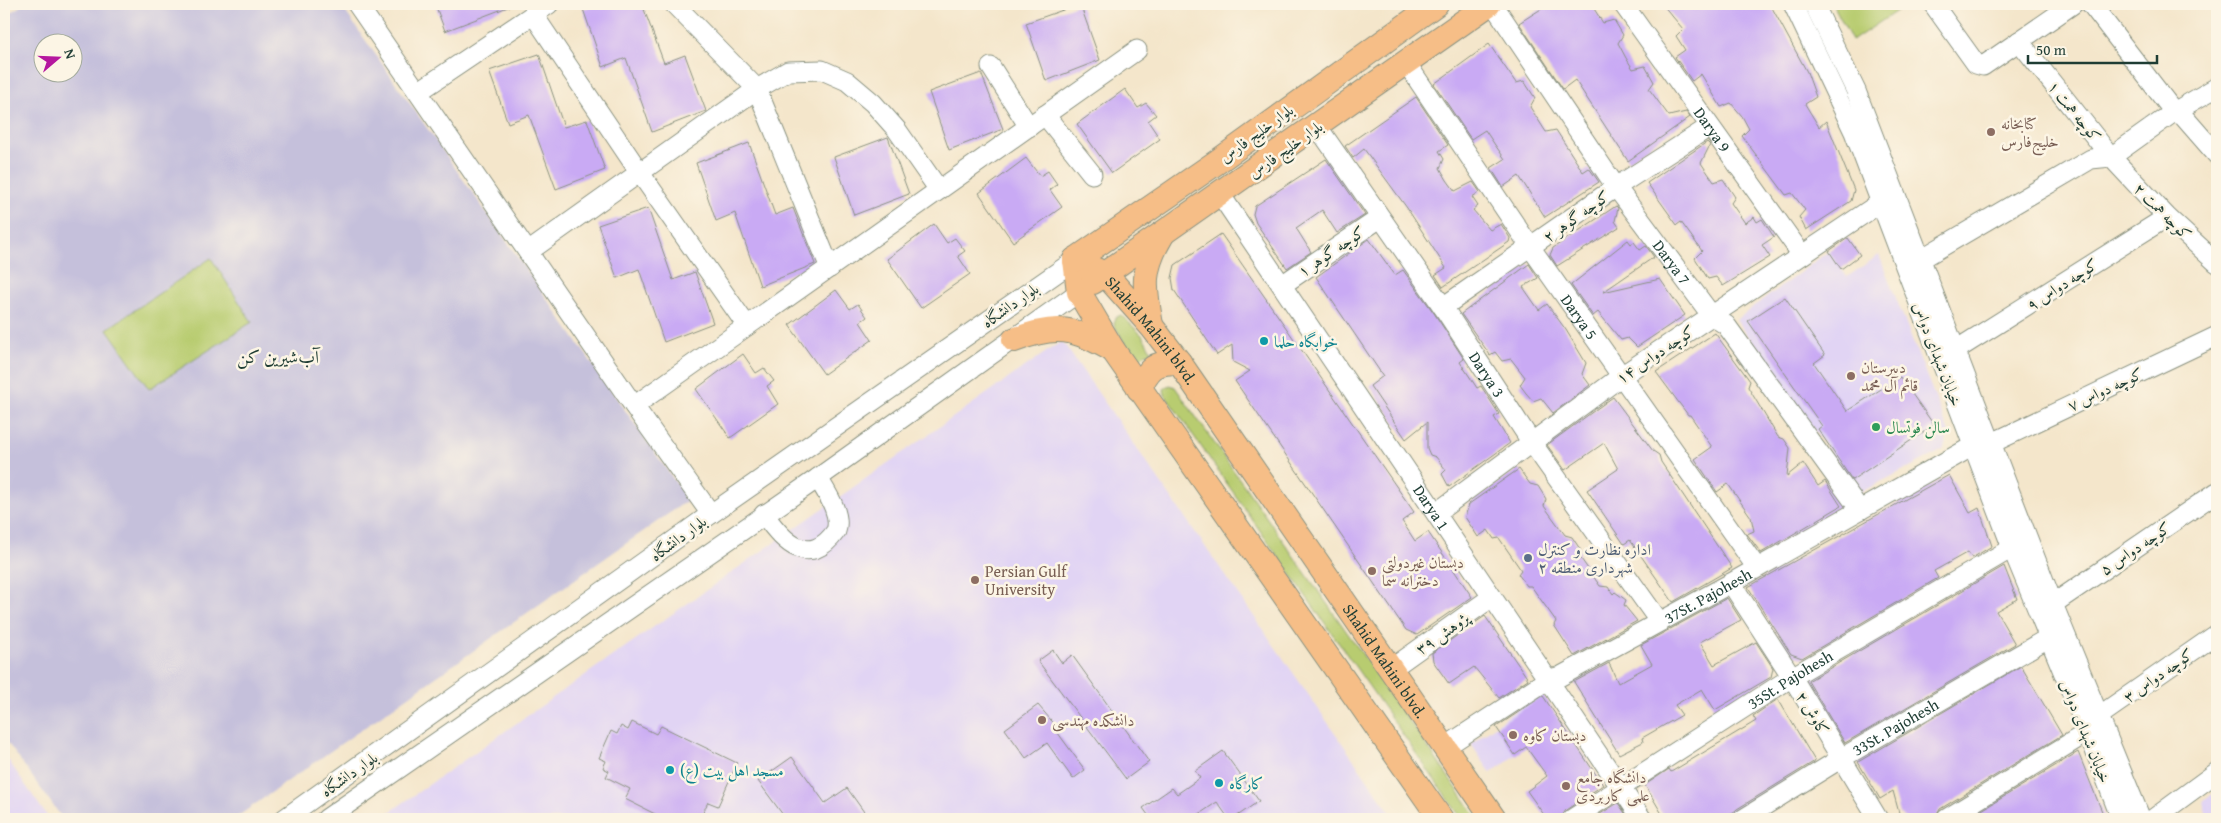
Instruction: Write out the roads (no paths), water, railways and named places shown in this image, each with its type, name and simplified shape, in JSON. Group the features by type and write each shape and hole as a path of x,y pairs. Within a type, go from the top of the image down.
{"main road":[{"name":"بلوار خلیج ‌فارس","path":"1075,260 1217,162 1436,4"},
{"name":"بلوار خلیج‌ فارس","path":"1079,292 1491,4"},
{"path":"1152,326 1146,298 1145,273 1152,252 1163,234"},
{"name":"Shahid Mahini blvd.","path":"1075,260 1105,274 1152,326 1494,819"},
{"name":"Shahid Mahini blvd.","path":"1075,260 1079,292 1113,350 1441,819"},
{"path":"1014,340 1039,330 1060,328 1086,335 1113,350"},
{"path":"1139,389 1152,367 1163,362 1178,362"}],"street":[{"path":"418,92 549,4"},
{"path":"674,4 757,89 830,268"},
{"name":"Darya 7","path":"1491,4 1616,187 1712,316 1726,325 1860,510"},
{"name":"Darya 9","path":"1623,4 1802,255"},
{"name":"خیابان شهدای دواس","path":"1793,4 1854,132 1972,446 2048,638 2088,732 2121,819"},
{"name":"خیابان شهدای دواس","path":"1814,4 1856,91 2054,604 2141,819"},
{"path":"1933,4 1976,64 1983,66 2073,4"},
{"path":"2091,4 2174,112 2183,116 2217,155"},
{"path":"361,5 418,92 528,252 711,514"},
{"path":"533,14 640,173 747,326"},
{"name":"کوچه همت ۱","path":"2019,41 2111,156"},
{"path":"634,406 1137,50"},
{"name":"Darya 5","path":"1407,64 1530,248 1623,375 1757,568"},
{"path":"990,67 1029,126"},
{"path":"528,252 757,89 788,71 822,70 847,81 873,103 891,124 939,190"},
{"path":"1921,260 2090,159 2111,156 2174,112 2217,87"},
{"path":"1045,115 1092,174"},
{"name":"Darya 3","path":"1317,126 1443,307 1532,443 1658,621"},
{"name":"کوچه گوهر ۲","path":"1443,307 1616,187 1709,127"},
{"name":"کوچه همت ۲","path":"2111,156 2167,217 2217,263"},
{"name":"Darya 1","path":"1220,194 1642,819"},
{"name":"کوچه دواس ۱۴","path":"1436,513 1623,375 1880,203"},
{"name":"کوچه دواس ۹","path":"1956,350 2167,217"},
{"name":"کوچه گوهر ۱","path":"1282,285 1380,218"},
{"name":"بلوار دانشگاه","path":"284,819 711,514 1075,260"},
{"name":"بلوار دانشگاه","path":"326,819 818,478 1079,292"},
{"name":"کوچه دواس ۷","path":"1992,442 2217,336"},
{"name":"37St. Pajohesh","path":"1445,747 1547,680 1561,676 1658,621 1731,583 1972,446"},
{"path":"764,514 779,535 793,547 805,550 824,543 833,535 838,527 832,503 818,478"},
{"name":"کوچه دواس ۵","path":"2054,604 2217,492"},
{"name":"35St. Pajohesh","path":"1572,819 1620,786 1792,677 2012,548"},
{"name":"کاوش ۲","path":"1731,583 1792,677 1878,819"},
{"name":"پژوهش ۳۹","path":"1391,669 1492,598"},
{"name":"کوچه دواس ۳","path":"2099,716 2217,634"},
{"name":"33St. Pajohesh","path":"1743,819 1840,758 2048,638"},
{"path":"1946,819 2088,732"},
{"path":"2153,819 2217,774"}],"place":[{"name":"کتابخانه خلیج‌فارس","path":"1991,132"},
{"name":"خوابگاه حلما","path":"1264,341"},
{"name":"دبیرستان قائم آل محمد","path":"1851,376"},
{"name":"سالن فوتسال","path":"1876,427"},
{"name":"اداره‌ نظارت و کنترل شهرداری منطقه ۲","path":"1528,558"},
{"name":"دبستان غیردولتی دخترانه سما","path":"1372,571"},
{"name":"Persian Gulf University","path":"975,580"},
{"name":"دانشکده مهندسی","path":"1042,720"},
{"name":"دبستان کاوه","path":"1513,735"},
{"name":"مسجد اهل بیت (ع)","path":"670,770"},
{"name":"کارگاه","path":"1219,783"},
{"name":"دانشگاه جامع علمی کاربردی","path":"1566,786"}],"district":[{"name":"آب‌شیرین کن","path":"278,357"}]}
